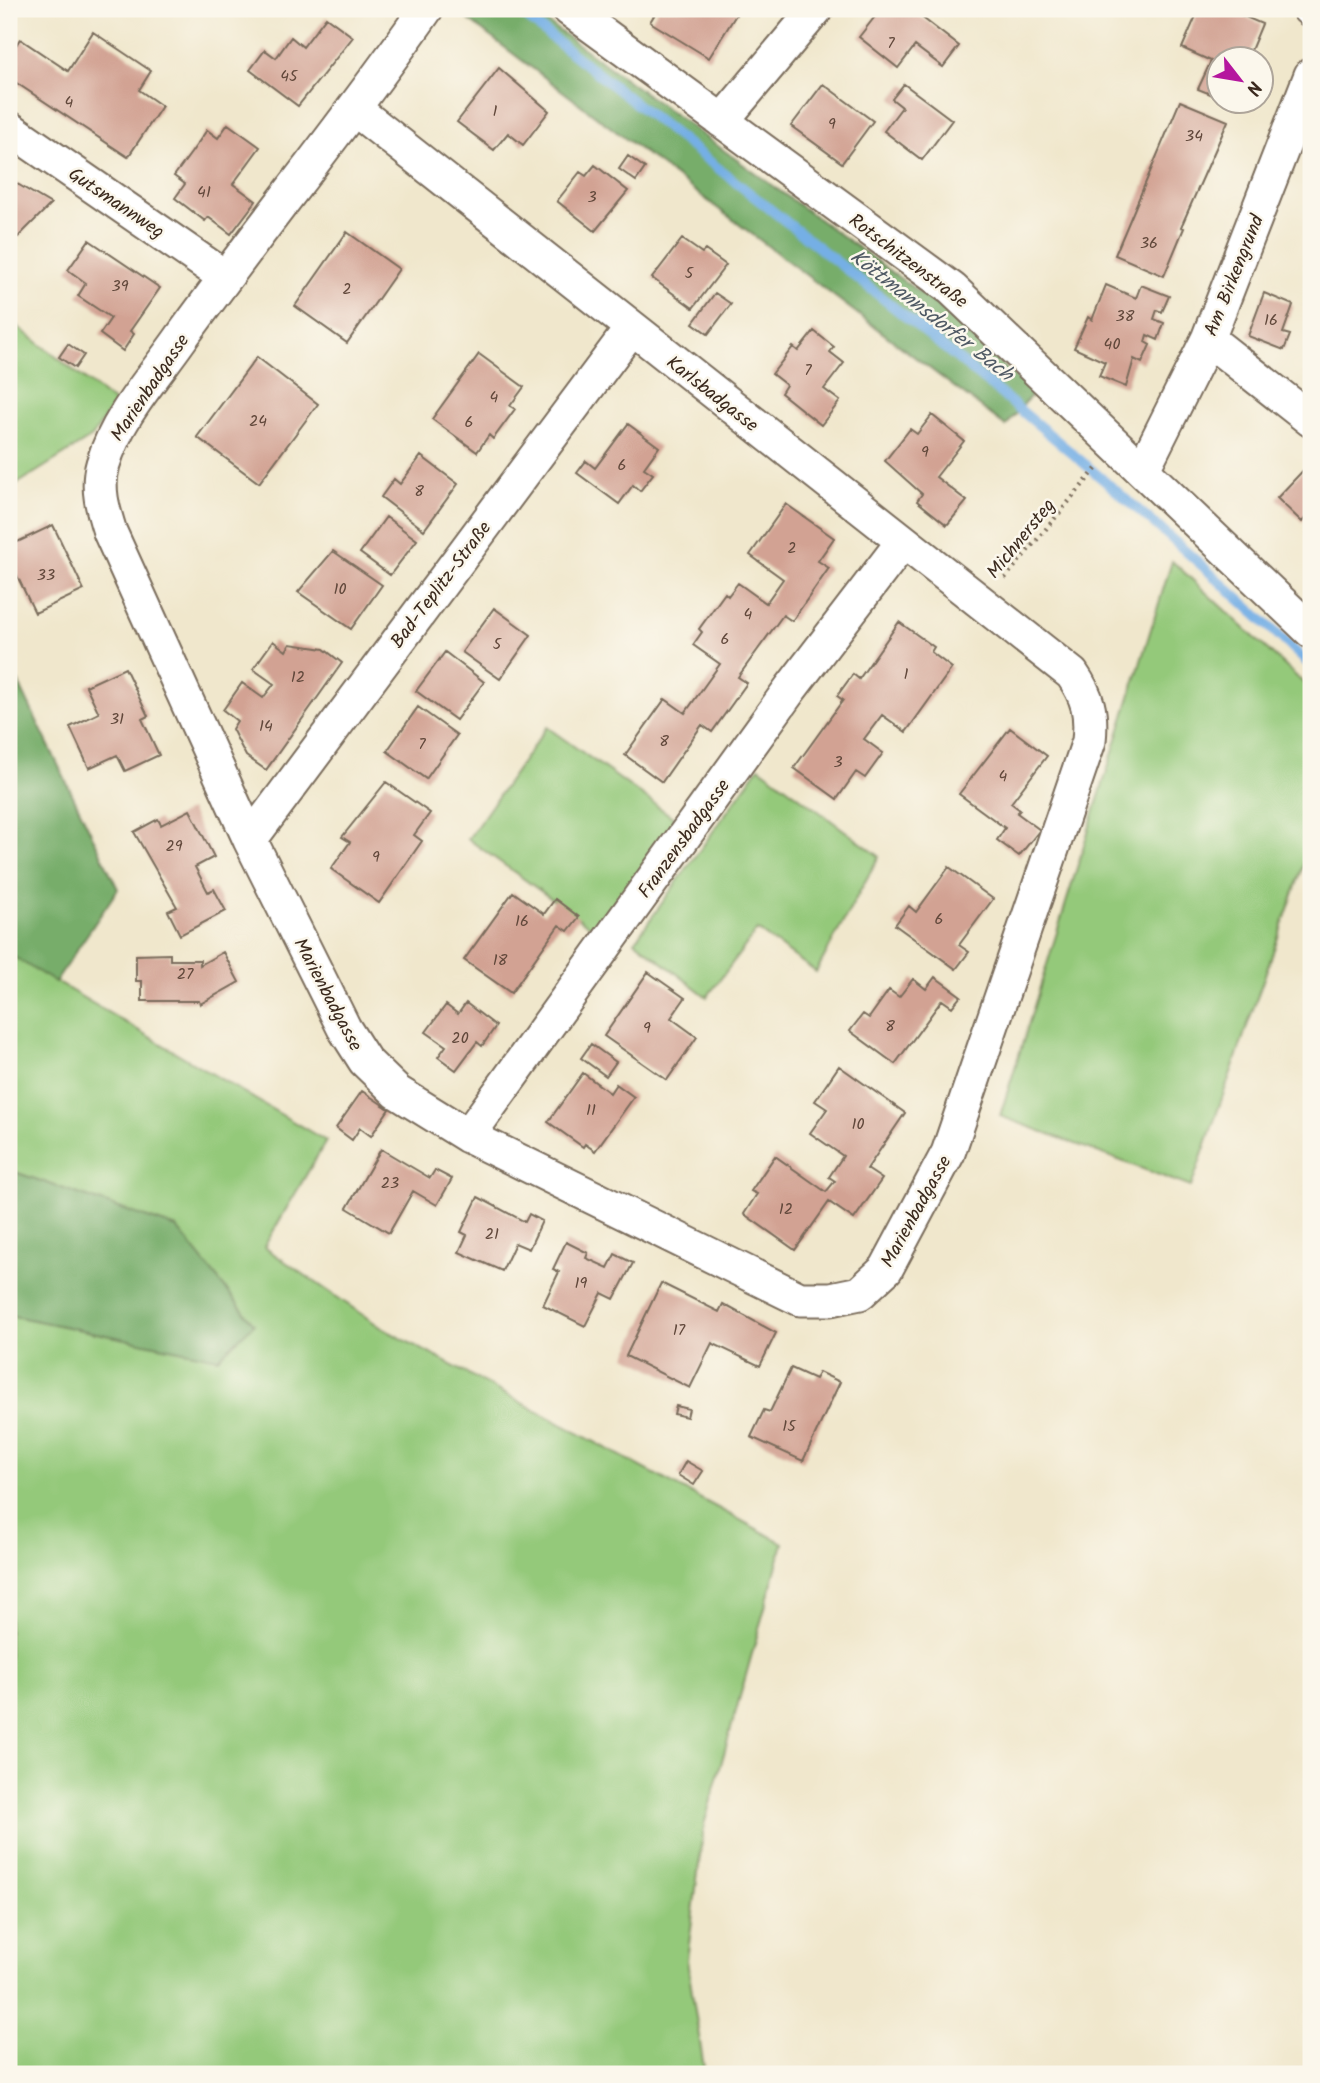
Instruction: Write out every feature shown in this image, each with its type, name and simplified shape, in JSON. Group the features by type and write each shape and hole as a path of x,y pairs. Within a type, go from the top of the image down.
{"street":[{"name":"Marienbadgasse","path":"426,9 355,110 225,277 114,433 102,467 100,498 110,532 250,840 344,1028 365,1061 397,1092 468,1136 800,1299 831,1299 860,1293 886,1269 948,1153 1054,844 1089,741 1091,717 1085,693 1072,674"},
{"name":"Rotschitzenstraße","path":"569,9 951,289 1311,631"},
{"path":"722,121 816,9"},
{"name":"Am Birkengrund","path":"1143,469 1208,339 1311,75"},
{"name":"Karlsbadgasse","path":"355,110 982,606 1072,674"},
{"name":"Gutsmannweg","path":"9,128 225,277"},
{"name":"Bad-Teplitz-Straße","path":"250,840 631,329"},
{"path":"1208,339 1311,421"},
{"name":"Franzensbadgasse","path":"468,1136 783,699 902,543"}],"path":[{"name":"Michnersteg","path":"982,606 1080,488"}],"green space":[{"path":"454,9 529,9 941,308 1033,393 1006,426"},
{"path":"9,320 115,403 92,437 9,489"},
{"path":"1172,561 1311,690 1311,843 1191,1187 1000,1116"},
{"path":"9,663 118,889 55,982 9,954"},
{"path":"547,727 678,821 598,932 468,839"},
{"path":"759,767 879,856 816,972 757,930 707,997 635,941"},
{"path":"9,954 326,1141 264,1247 382,1328 783,1543 704,1825 687,1960 705,2074 9,2074 9,1315 218,1358 177,1228 9,1170"},
{"path":"9,1170 177,1228 254,1324 218,1358 9,1315"}],"building":[{"path":"658,9 739,10 709,58 650,22"},
{"path":"881,9 911,9 959,46 943,67 915,46 898,68 859,37"},
{"path":"1199,9 1227,9 1262,24 1253,46 1204,46 1204,58 1182,48"},
{"path":"326,17 353,37 298,106 250,70 265,50 276,58 291,37 303,47"},
{"path":"93,32 151,71 139,90 162,106 128,157 9,78 9,40 16,45 20,39 68,71"},
{"path":"499,68 549,111 523,145 508,133 494,150 457,122"},
{"path":"1204,76 1204,91 1198,89"},
{"path":"823,84 873,121 842,163 791,126"},
{"path":"904,84 952,120 922,160 884,131 902,107 892,99"},
{"path":"1180,101 1204,111 1204,116 1216,116 1228,121 1181,227 1184,228 1164,276 1115,255"},
{"path":"228,124 260,147 233,184 256,201 231,234 208,217 205,221 175,198 185,184 174,176 207,130 218,138"},
{"path":"628,156 645,168 636,181 619,169"},
{"path":"595,165 628,191 595,231 557,201 580,172 586,176"},
{"path":"14,182 51,204 18,237 9,232 9,183 12,185"},
{"path":"347,232 399,269 347,343 295,306"},
{"path":"682,239 702,253 705,250 726,265 693,308 652,278"},
{"path":"89,240 160,288 130,331 134,334 123,351 100,334 111,318 78,296 86,283 68,270"},
{"path":"1106,285 1136,298 1141,285 1169,296 1162,312 1157,310 1154,319 1164,323 1158,340 1147,335 1145,342 1150,345 1142,363 1134,359 1126,387 1099,376 1105,362 1074,348 1088,317 1092,320"},
{"path":"715,293 731,304 708,334 693,323"},
{"path":"1264,293 1293,305 1283,333 1290,335 1284,350 1248,336"},
{"path":"814,331 834,347 830,352 844,363 824,389 840,401 821,425 781,393 786,385 772,374 793,347 798,351"},
{"path":"68,344 84,355 75,368 59,357"},
{"path":"479,354 524,387 510,406 515,409 493,439 489,435 477,452 432,419"},
{"path":"257,357 318,404 259,483 197,437"},
{"path":"932,415 964,441 936,477 967,501 947,525 917,501 922,494 885,461 910,429 917,434"},
{"path":"628,424 659,447 644,468 653,474 640,491 633,485 619,504 577,473 586,461 595,468"},
{"path":"421,456 458,484 424,530 381,497 394,479 400,484"},
{"path":"1311,462 1311,516 1309,514 1302,522 1277,498"},
{"path":"786,504 834,538 818,561 829,568 792,621 783,615 738,677 747,683 712,732 702,725 662,782 625,755 665,699 685,713 720,664 693,645 702,632 699,629 725,593 728,596 738,583 766,603 783,579 750,555"},
{"path":"386,517 417,540 390,575 360,553"},
{"path":"53,525 84,590 35,613 9,559 9,546"},
{"path":"333,551 382,585 351,629 298,592"},
{"path":"494,608 531,635 500,679 462,652"},
{"path":"899,622 934,647 931,652 952,668 906,732 882,715 864,739 883,753 865,778 856,772 837,799 794,768 843,700 837,696 853,674 859,679"},
{"path":"273,641 286,651 290,644 324,649 342,663 266,770 246,756 232,729 237,721 223,710 242,683 263,698 274,684 253,669"},
{"path":"445,652 484,682 456,720 416,691"},
{"path":"125,668 148,716 142,719 159,755 125,771 117,755 89,768 70,727 99,713 86,686"},
{"path":"418,707 457,735 426,779 387,751"},
{"path":"1010,728 1047,756 1011,803 1020,810 1017,813 1040,830 1019,856 997,840 1005,828 959,794"},
{"path":"386,782 430,813 414,835 422,841 379,903 331,869 350,842 342,837"},
{"path":"190,810 214,857 195,867 208,892 214,889 226,911 180,935 168,911 177,907 134,832 158,819 161,825"},
{"path":"949,867 993,899 959,945 969,952 956,969 895,925 909,906 916,912"},
{"path":"513,892 544,914 555,899 579,917 568,931 559,925 511,993 464,960"},
{"path":"223,952 239,982 200,1004 199,1001 142,1001 142,981 136,981 136,955 170,954 170,960 200,960 200,965"},
{"path":"648,972 685,998 671,1018 697,1037 667,1080 604,1036"},
{"path":"935,977 961,996 952,1007 942,1000 895,1064 850,1031 863,1014 869,1018 889,990 899,997 913,979 926,989"},
{"path":"466,1003 496,1026 482,1046 477,1042 456,1070 438,1057 446,1046 426,1032 446,1005 458,1014"},
{"path":"591,1044 616,1062 606,1076 581,1058"},
{"path":"839,1066 905,1113 867,1169 882,1179 854,1219 829,1202 795,1250 744,1214 757,1194 751,1191 775,1156 826,1192 835,1181 829,1177 843,1156 810,1133 827,1109 815,1101"},
{"path":"583,1073 610,1093 616,1084 634,1097 595,1151 585,1144 583,1147 548,1122"},
{"path":"362,1091 389,1109 371,1136 360,1128 352,1140 336,1128"},
{"path":"381,1149 430,1178 435,1170 452,1179 437,1205 413,1191 389,1233 347,1208"},
{"path":"478,1197 525,1222 529,1214 542,1221 529,1249 515,1243 502,1271 459,1252 467,1235 461,1232"},
{"path":"566,1242 588,1253 586,1258 608,1268 615,1254 633,1263 614,1299 602,1293 585,1326 543,1305 559,1272 553,1269"},
{"path":"661,1283 719,1312 723,1304 776,1333 760,1366 712,1343 690,1388 626,1356"},
{"path":"791,1368 815,1379 819,1372 840,1382 803,1461 751,1437 764,1410 770,1412"},
{"path":"676,1406 689,1409 687,1417 674,1414"},
{"path":"686,1461 703,1471 694,1485 678,1475"}],"waterway":[{"name":"Köttmannsdorfer Bach","path":"516,9 1021,410 1120,493 1311,666"}]}
